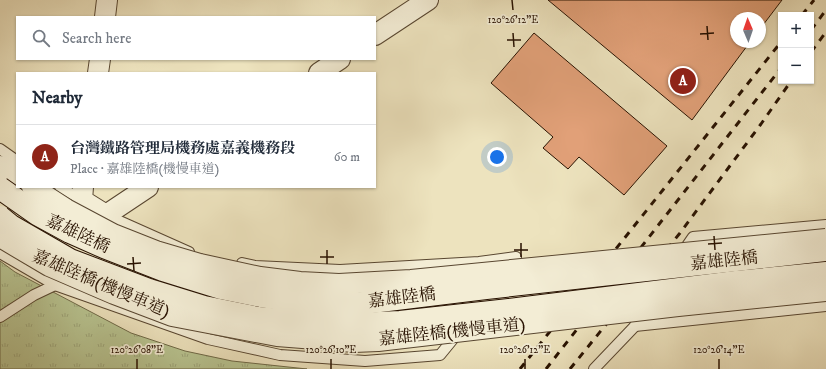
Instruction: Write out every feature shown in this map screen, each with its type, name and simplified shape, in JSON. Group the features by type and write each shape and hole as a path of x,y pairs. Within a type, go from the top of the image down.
{"main road":[{"name":"嘉雄陸橋","path":"0,188 37,214 70,232 163,270 221,288 302,302 355,304 826,250"},
{"name":"嘉雄陸橋","path":"0,218 11,226 70,260 149,290 204,306 258,318 338,325 400,322 728,283 826,273"}],"street":[{"path":"105,16 107,0"},
{"path":"376,34 428,0"},
{"path":"98,72 100,60"},
{"path":"320,72 338,60"},
{"path":"0,166 16,177"},
{"path":"34,188 66,209 114,234 156,251 200,264 245,274 300,282 339,284 411,280 826,239"},
{"path":"82,194 106,215 146,188"},
{"name":"嘉雄陸橋(機慢車道)","path":"0,237 49,266 114,294 172,316 277,336 354,342 378,341 678,306 826,291"}],"lane":[{"path":"0,149 16,160"},
{"path":"63,188 82,194"},
{"path":"0,253 55,285 208,339 280,355 365,361 440,355 468,322 516,257 479,262 340,270 255,266 191,253 106,215"},
{"path":"594,369 635,326 693,237 826,225"},
{"path":"0,317 34,295 55,285"},
{"path":"635,326 826,306"}],"green space":[{"path":"0,261 15,272 131,333 185,351 232,361 307,369 0,369"}],"building":[{"path":"548,0 782,0 766,21 766,12 730,12 730,48 746,48 692,120"},
{"path":"534,33 667,146 624,195 579,157 568,169 543,148 553,137 491,83"}],"railway":[{"path":"804,12 814,0"},
{"path":"814,26 826,10"},
{"path":"814,48 826,32"},
{"path":"520,369 778,46"},
{"path":"546,369 778,72"},
{"path":"570,369 680,233 789,84"}],"place":[{"name":"台灣鐵路管理局機務處嘉義機務段","path":"683,81"}]}
